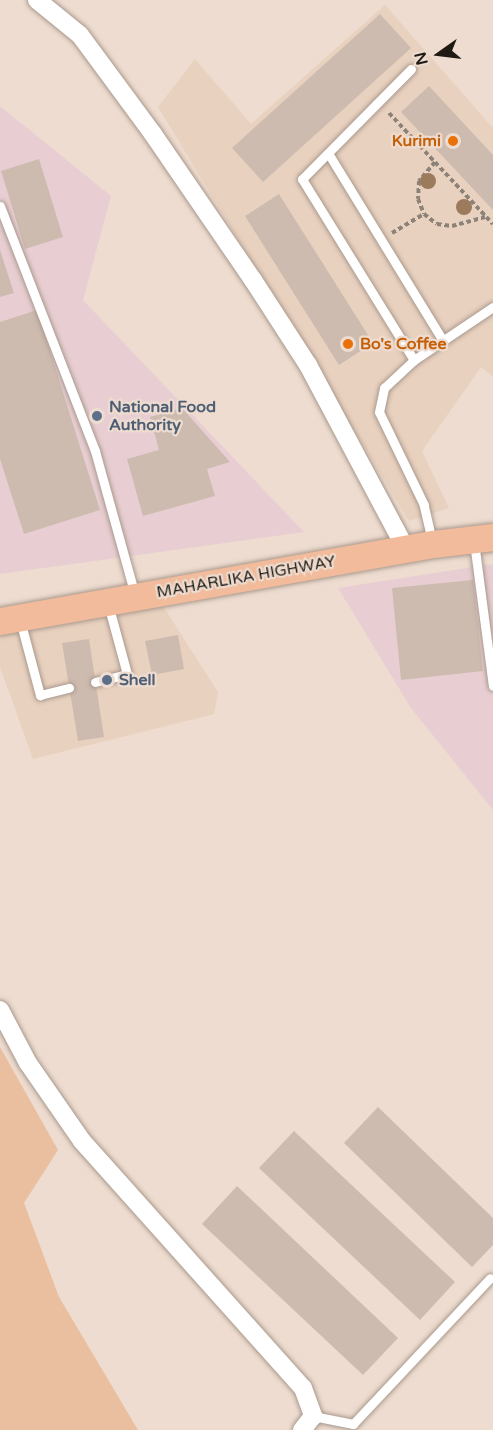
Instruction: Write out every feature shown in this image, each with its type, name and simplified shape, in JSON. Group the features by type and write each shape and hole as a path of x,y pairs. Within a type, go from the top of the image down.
{"main road":[{"name":"MAHARLIKA HIGHWAY","path":"10,619 433,544 483,538"}],"street":[{"path":"37,0 80,35 153,134 254,280 308,365 406,549"},
{"path":"0,1010 28,1063 82,1141 303,1388 307,1423"}],"lane":[{"path":"411,69 302,179 414,360"},
{"path":"328,153 443,341"},
{"path":"0,206 95,451 135,597"},
{"path":"433,544 424,505 379,412 384,388 414,360 493,307"},
{"path":"483,538 493,686"},
{"path":"95,682 127,674 107,602"},
{"path":"10,619 40,695 69,688"},
{"path":"307,1423 353,1424 490,1278"}],"path":[{"path":"379,102 493,224"},
{"path":"435,162 419,181 418,199 424,214 436,224 452,226 486,217"},
{"path":"381,240 424,214"}],"shaded area":[{"path":"385,5 493,128 493,377 481,367 422,451 449,508 409,521 158,107 195,59 251,124"},
{"name":"National Food Authority","path":"0,106 111,196 83,300 304,532 0,574"},
{"path":"493,564 493,810 411,708 338,588"},
{"name":"Shell","path":"163,606 218,692 214,714 33,759 0,667 0,636"},
{"path":"0,1047 58,1150 24,1203 59,1297 138,1430 0,1430"}],"building":[{"path":"380,14 411,48 263,182 232,148"},
{"path":"429,86 493,155 493,210 401,112"},
{"path":"39,159 63,237 25,249 1,171"},
{"path":"279,194 373,343 339,365 245,216"},
{"path":"0,250 14,293 0,297"},
{"path":"37,310 100,510 24,534 0,459 0,322"},
{"path":"182,408 230,462 207,469 215,496 143,516 127,459 159,450 150,417"},
{"path":"473,580 483,671 401,680 392,588"},
{"path":"178,635 184,669 152,675 145,641"},
{"path":"89,639 104,737 78,741 62,643"},
{"path":"378,1107 493,1218 493,1245 472,1267 344,1143"},
{"path":"294,1131 455,1282 420,1320 259,1168"},
{"path":"237,1186 398,1338 363,1375 202,1224"}],"place":[{"name":"Kurimi","path":"453,141"},
{"name":"Bo's Coffee","path":"348,344"},
{"name":"National Food Authority","path":"97,416"},
{"name":"Shell","path":"107,680"}]}
